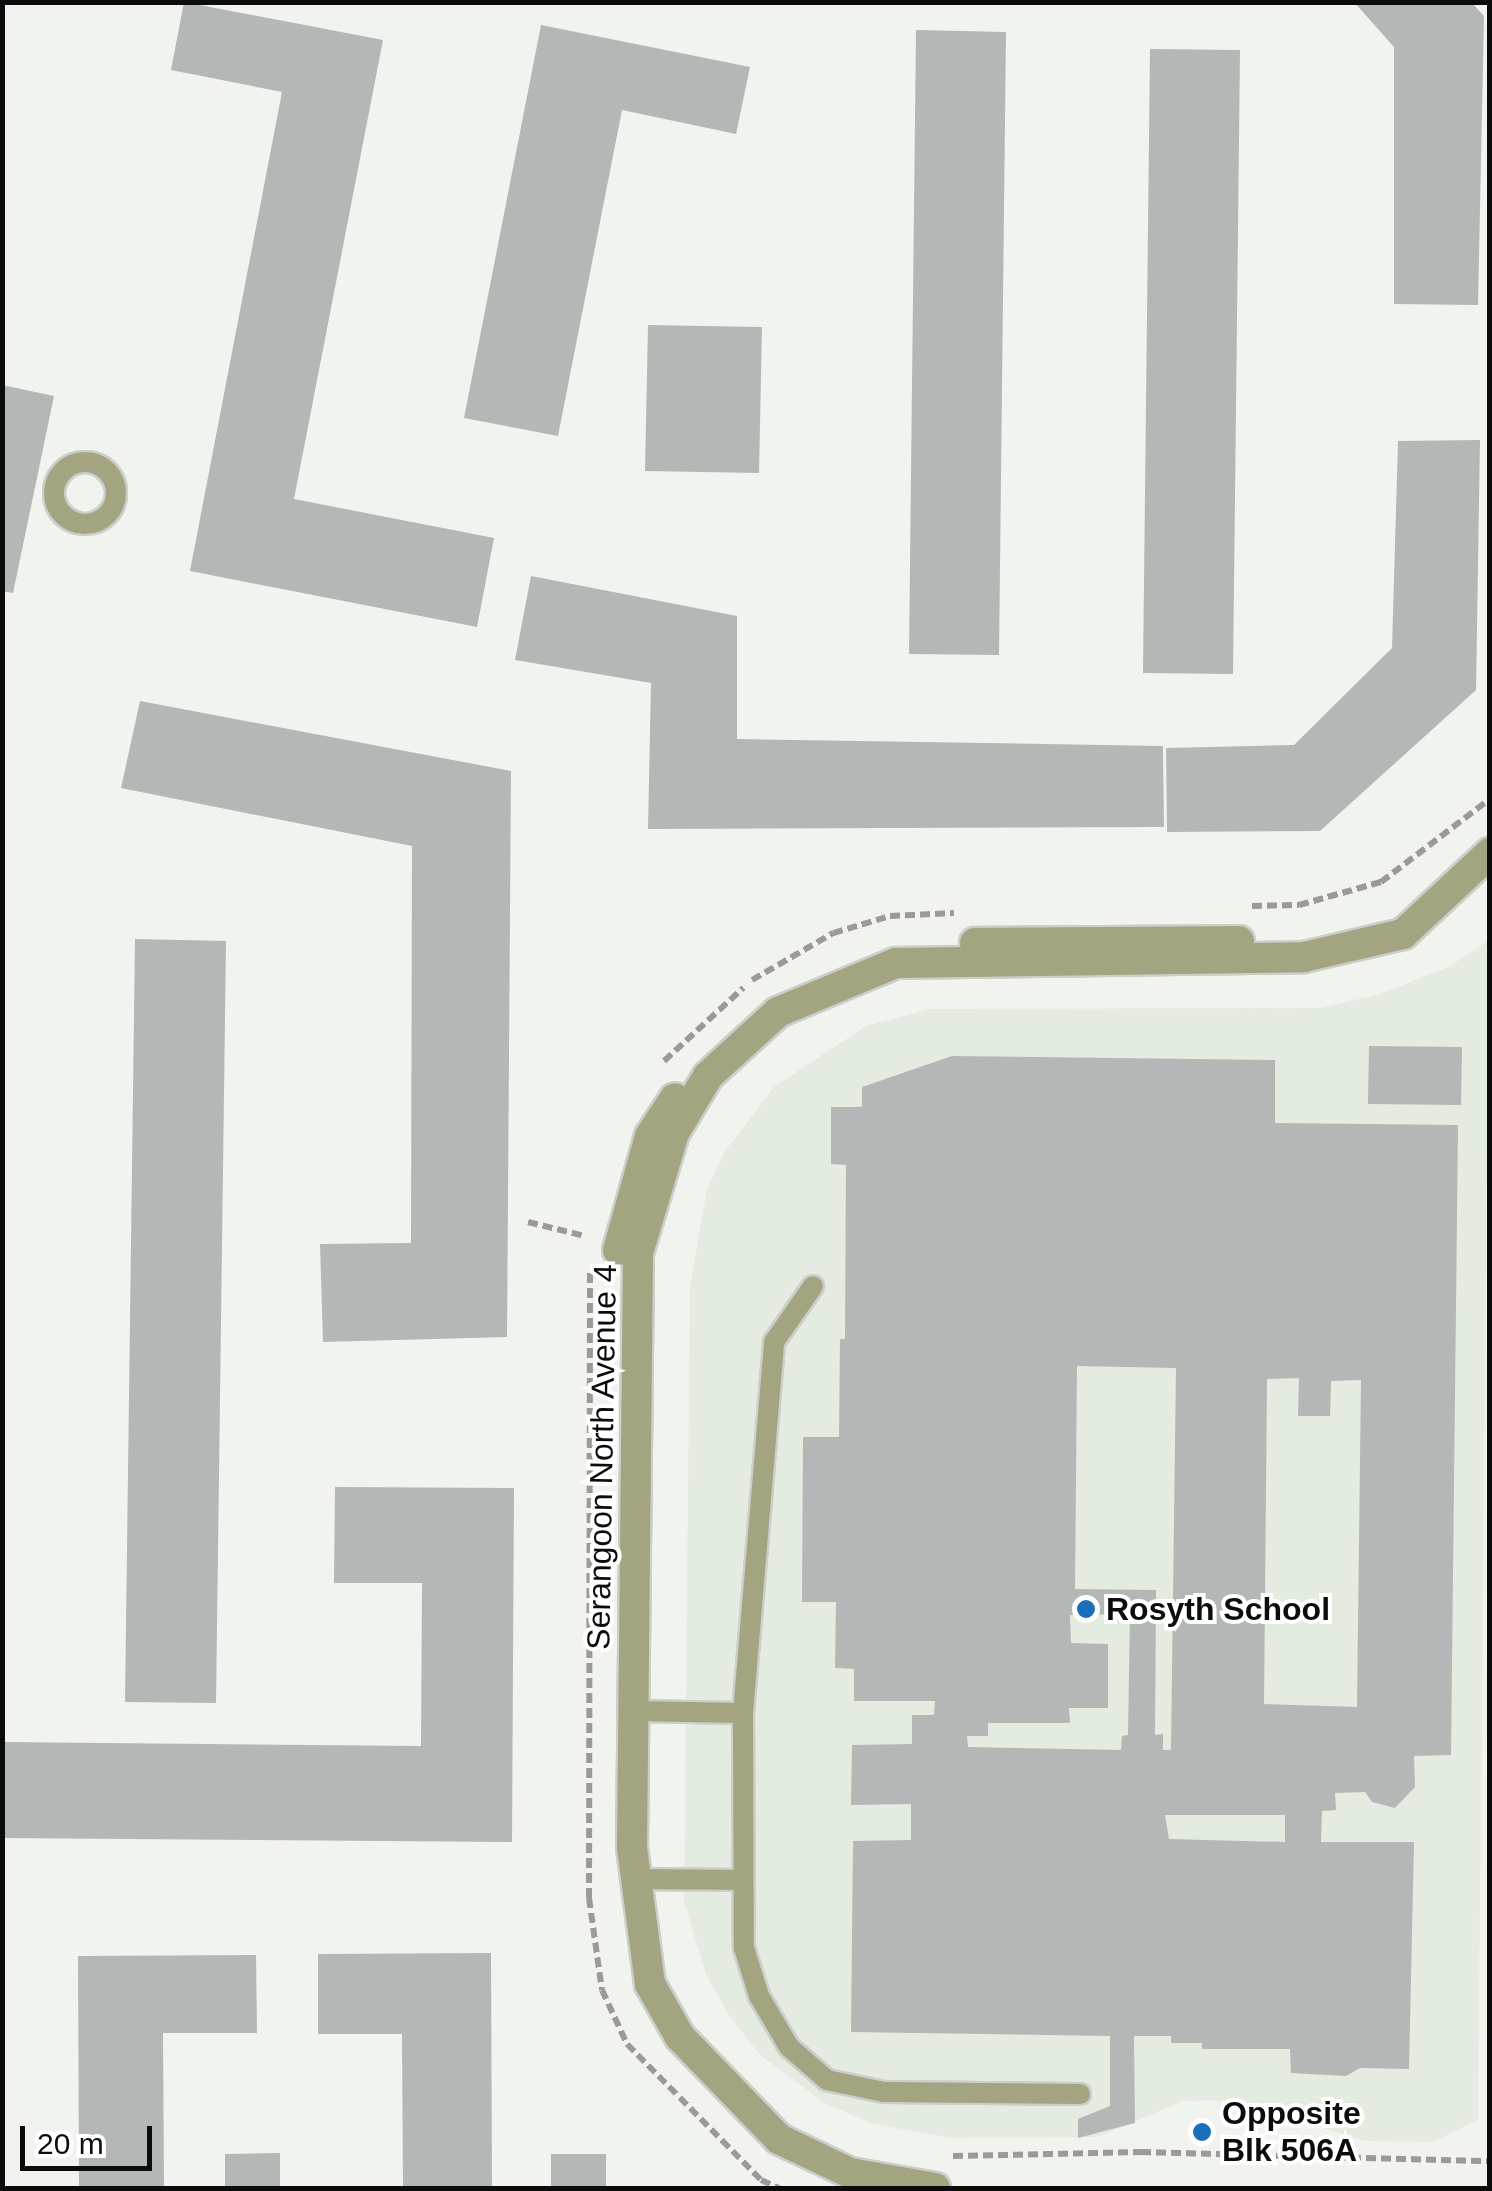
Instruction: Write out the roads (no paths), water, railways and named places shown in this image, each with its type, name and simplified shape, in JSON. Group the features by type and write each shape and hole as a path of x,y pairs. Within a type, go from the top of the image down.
{"street":[{"name":"Serangoon North Avenue 4","path":"935,2188 850,2173 779,2139 680,2038 650,1984 636,1879 638,1252 674,1133 708,1076 778,1012 896,963 1304,957 1403,934 1490,853"},
{"name":"Serangoon North Avenue 4","path":"862,2188 777,2154 656,2030 634,1989 616,1850 618,1250 650,1136 694,1068 778,992 894,944 1304,941 1400,916 1452,887"}],"lane":[{"path":"813,1286 774,1342 743,1714 744,1948 759,1996 789,2047 827,2080 884,2092 1080,2094"},
{"path":"634,1711 743,1714"},
{"path":"636,1879 741,1880"}],"place":[{"name":"Rosyth School","path":"1086,1609"},
{"name":"Opposite Blk 506A","path":"1202,2132"}]}
